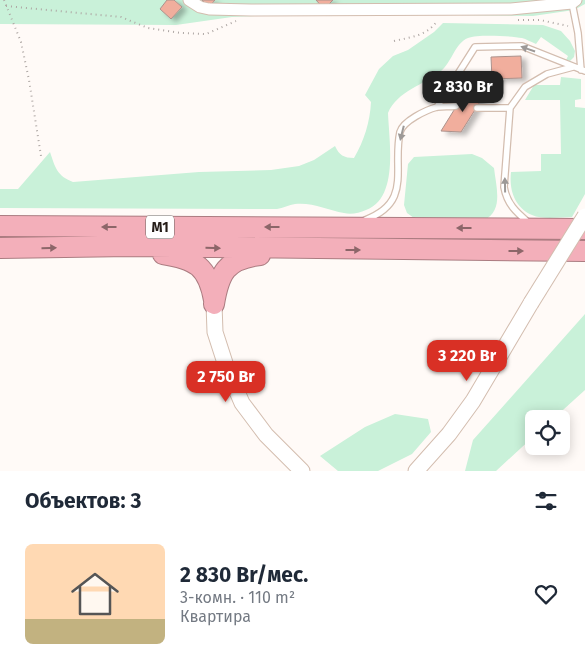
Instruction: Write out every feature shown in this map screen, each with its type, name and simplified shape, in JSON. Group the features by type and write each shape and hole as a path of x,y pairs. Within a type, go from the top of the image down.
{"highway":[{"name":"М1","path":"0,226 585,229"},
{"name":"М1","path":"0,248 130,246 585,252"},
{"path":"130,246 177,256 189,260 198,266 207,275 211,284 214,304"},
{"path":"214,304 218,283 222,273 230,264 253,256 304,249"}],"main road":[{"path":"416,471 449,434 473,401 585,216"},
{"path":"214,304 216,332 226,366 242,403 266,435 302,471"}],"street":[{"path":"189,0 200,7 209,9 441,14 511,9 572,1"},
{"path":"308,0 318,10"},
{"path":"434,0 441,14"}],"lane":[{"path":"437,107 476,47 522,46 583,71 572,1"},
{"path":"547,228 531,224 514,210 506,197 504,187 510,108 525,87 547,74 573,67"},
{"path":"320,228 366,220 381,213 398,189 400,130 406,121 437,107 456,106"},
{"path":"476,108 510,108"}],"path":[{"path":"4,0 21,42 30,80 42,156"},
{"path":"394,41 423,34 433,27 441,14"}],"green space":[{"path":"0,0 585,0 585,4 574,10 533,16 320,13 232,17 176,25 0,24"},
{"path":"443,23 543,25 561,31 570,41 575,51 574,57 570,61 566,60 568,56 541,37 536,44 522,38 502,36 479,36 464,40 441,71 404,94 392,105 388,113 390,168 388,181 383,194 376,204 366,210 347,214 314,205 301,204 293,204 277,209 0,208 0,189 18,189 50,152 55,167 60,174 73,182 199,172 271,170 299,166 314,160 335,146 342,155 354,158 364,138 368,124 371,102 365,95 379,69 393,56 408,50 434,32"},
{"path":"561,77 581,79 581,99 575,100 575,107 585,108 585,194 572,217 541,217 526,212 517,202 512,191 511,172 541,171 541,154 561,154 560,100 525,100 534,85 560,85"},
{"path":"472,154 482,158 494,168 497,197 494,211 490,216 484,220 414,218 407,213 404,205 408,164 414,157"},
{"path":"585,314 585,390 563,410 525,410 525,444 496,471 465,471 473,440"},
{"path":"395,414 428,419 431,432 412,454 378,471 338,471 320,456 365,427"}],"building":[{"path":"167,0 174,0 182,7 171,19 160,9"},
{"path":"202,0 215,0 209,7"},
{"path":"316,0 333,0 324,9"},
{"path":"521,56 522,78 492,79 491,57"},
{"path":"464,94 485,94 461,132 441,131"}]}
